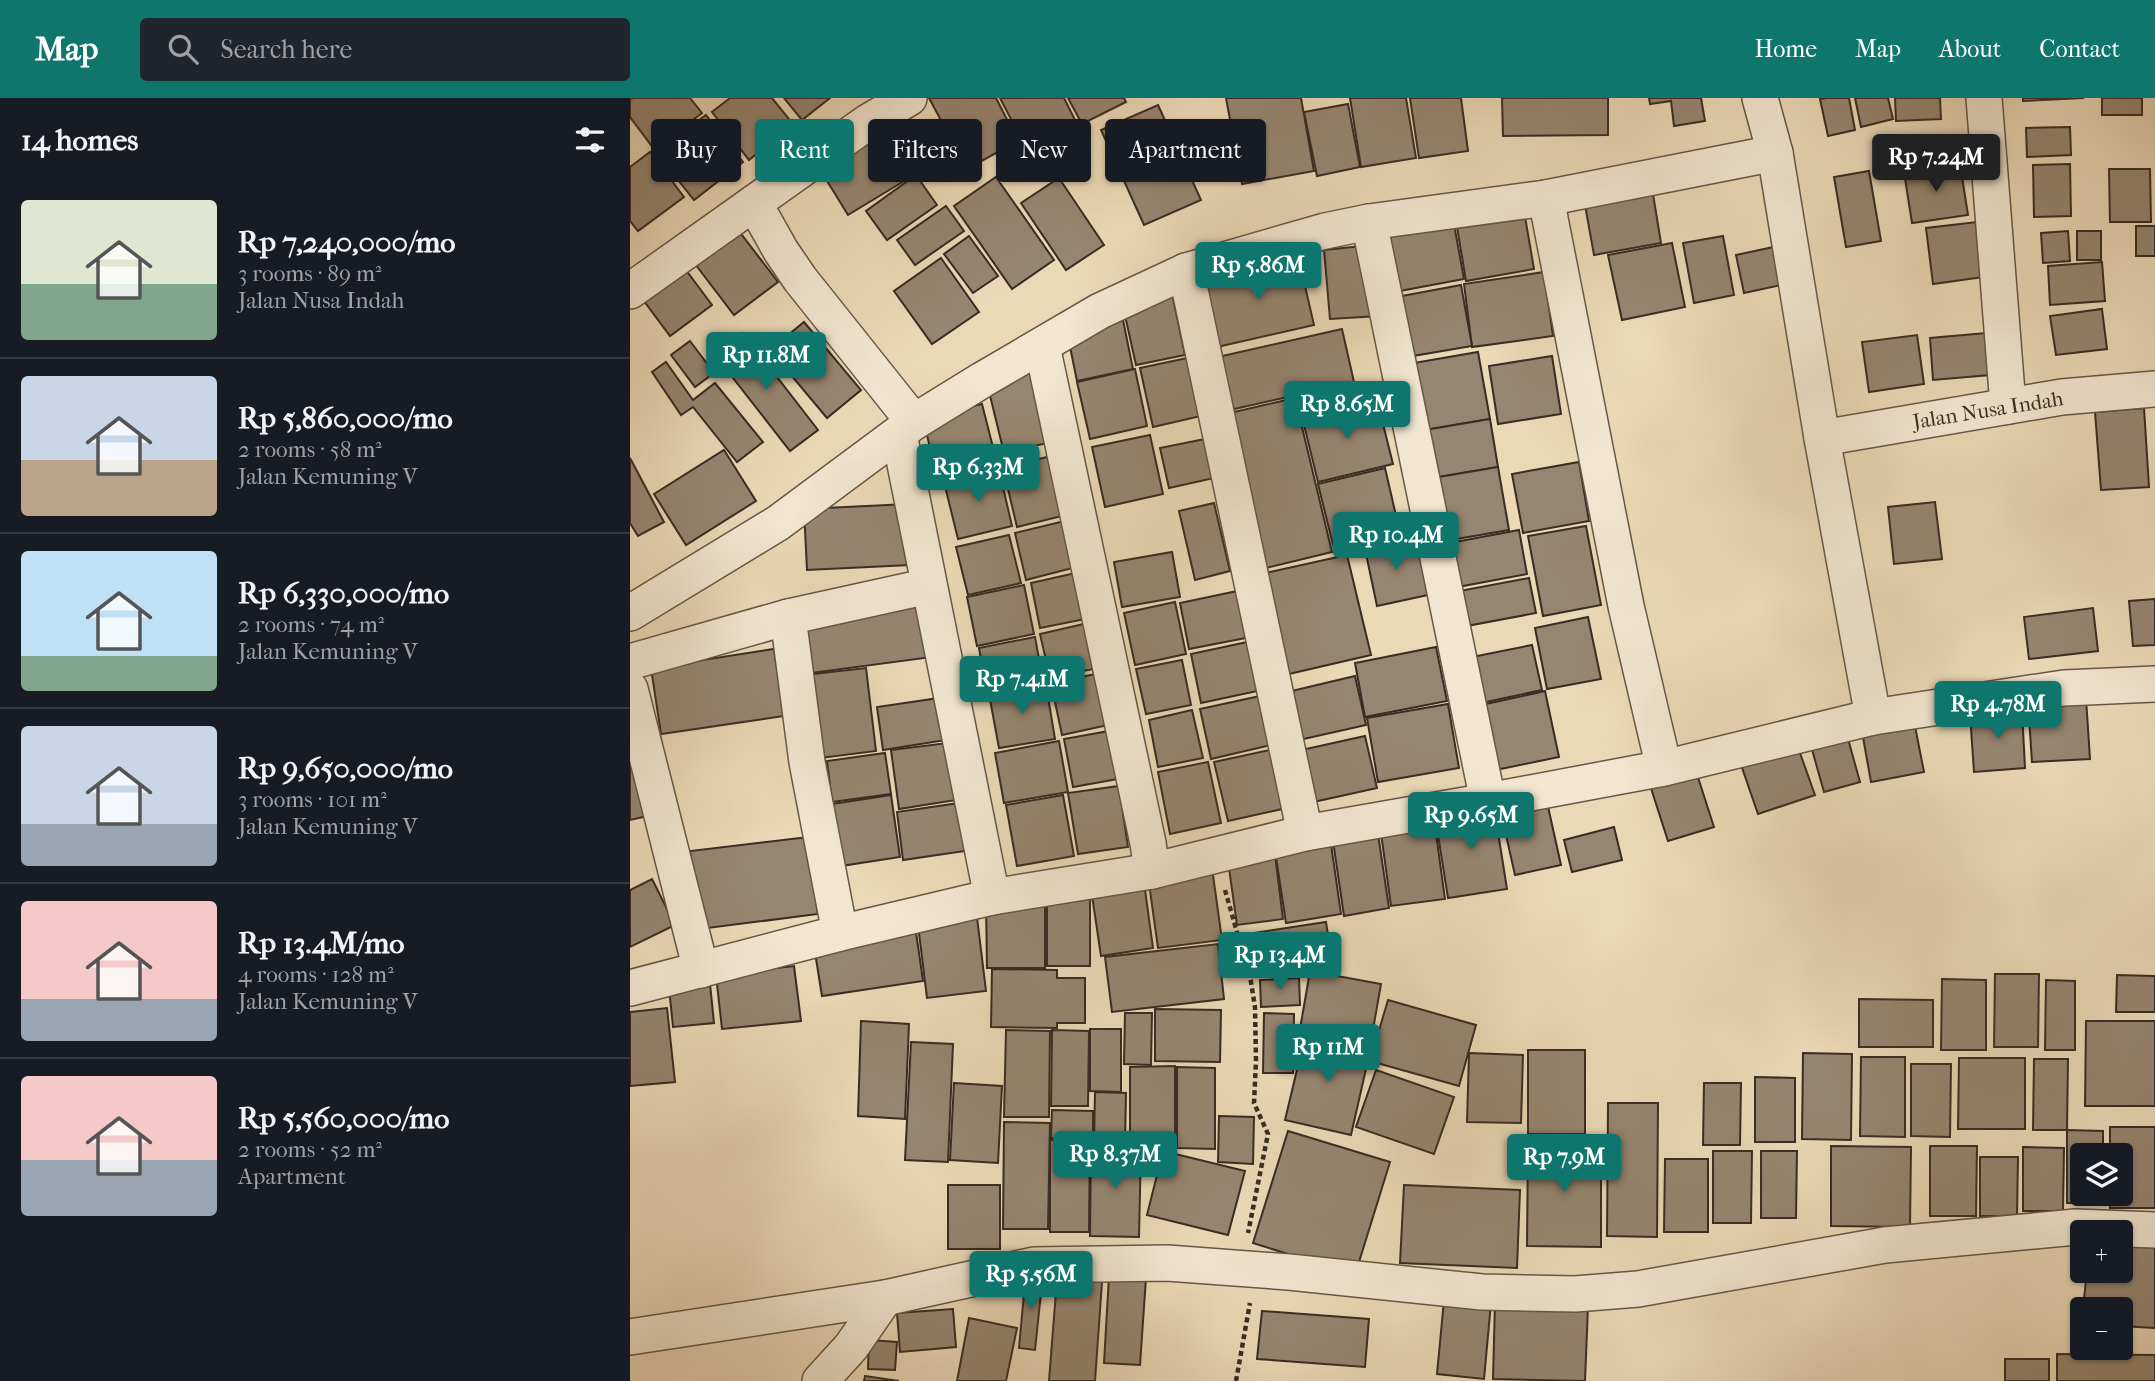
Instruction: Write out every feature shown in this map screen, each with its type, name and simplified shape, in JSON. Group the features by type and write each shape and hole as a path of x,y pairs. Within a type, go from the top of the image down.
{"street":[{"path":"630,291 868,122 909,98"},
{"path":"1760,98 1774,153 1873,717"},
{"path":"1984,98 2008,406"},
{"path":"630,613 778,523 906,428 982,380 1100,311 1186,271 1325,231 1369,222 1546,198 1774,153"},
{"path":"1546,198 1626,606 1664,768"},
{"path":"754,203 780,251 906,428 929,586 992,897"},
{"path":"1369,222 1488,801"},
{"path":"1186,271 1305,833"},
{"path":"1042,346 1152,871"},
{"name":"Jalan Nusa Indah","path":"1822,438 2062,397 2155,388"},
{"path":"630,662 788,617 929,586"},
{"path":"788,617 807,762 840,933"},
{"path":"630,988 840,933 992,897 1152,871 1305,833 1664,768 1873,717 2064,688 2155,684"},
{"path":"630,689 701,970"},
{"path":"630,1337 885,1298 1034,1265 1167,1263 1482,1292 1575,1294 1638,1289 1885,1245 2076,1227 2155,1230"},
{"path":"820,1381 851,1347 885,1298"}],"path":[{"path":"1216,855 1251,982 1255,1007 1254,1103 1268,1134 1248,1269 1236,1381"}],"building":[{"path":"690,98 702,113 694,119 651,119 651,145 630,117 630,100"},
{"path":"730,98 772,98 789,119 755,119 755,155 749,160 741,150 741,119 717,119 712,112"},
{"path":"784,98 830,98 803,119"},
{"path":"929,98 996,98 1007,119 996,119 996,153 982,161 982,119 940,119"},
{"path":"1000,98 1064,98 1074,119 1011,119"},
{"path":"1068,98 1124,98 1126,102 1091,120 1079,119"},
{"path":"1226,98 1301,98 1314,171 1266,180 1266,119 1230,119"},
{"path":"1350,98 1406,98 1416,158 1361,167"},
{"path":"1410,98 1461,98 1468,151 1419,158"},
{"path":"1502,98 1608,98 1608,135 1503,136"},
{"path":"1649,98 1701,98 1705,121 1674,126 1671,101 1650,104"},
{"path":"1849,98 1855,130 1828,136 1820,99"},
{"path":"1855,98 1888,98 1893,119 1861,127"},
{"path":"1895,98 1940,98 1941,119 1896,121"},
{"path":"2023,98 2084,98 2023,101"},
{"path":"2102,98 2142,98 2142,115 2102,115"},
{"path":"1348,104 1360,167 1317,176 1304,112"},
{"path":"1158,105 1164,119 1126,119"},
{"path":"2070,127 2071,155 2027,157 2026,128"},
{"path":"868,131 868,182 902,182 848,215 828,182 854,182 854,140"},
{"path":"650,152 651,182 673,182 684,197 638,231 630,221 630,167"},
{"path":"1960,164 1968,215 1912,223 1904,172"},
{"path":"2070,164 2071,216 2034,217 2033,165"},
{"path":"2109,169 2150,169 2151,222 2110,222"},
{"path":"1869,171 1881,241 1846,247 1834,177"},
{"path":"996,177 996,182 999,182 1054,260 1012,289 954,206"},
{"path":"680,182 717,182 694,200"},
{"path":"906,182 921,182 937,205 887,240 866,211"},
{"path":"1053,182 1062,182 1104,245 1066,270 1021,203"},
{"path":"1125,182 1193,182 1201,200 1144,225"},
{"path":"1653,194 1661,243 1594,255 1585,205"},
{"path":"1523,205 1534,269 1466,281 1455,215"},
{"path":"946,206 964,231 915,265 897,240"},
{"path":"1453,219 1464,279 1389,293 1379,232"},
{"path":"732,222 778,282 734,315 689,256"},
{"path":"1977,222 1984,277 1933,284 1926,228"},
{"path":"2136,226 2155,226 2155,256 2136,256"},
{"path":"2068,231 2070,261 2043,263 2041,233"},
{"path":"2077,231 2101,231 2101,260 2077,260"},
{"path":"969,236 998,276 973,293 944,254"},
{"path":"1723,236 1734,295 1694,303 1683,243"},
{"path":"1672,243 1685,307 1622,320 1608,255"},
{"path":"1372,245 1379,316 1330,319 1324,250"},
{"path":"1778,246 1786,284 1744,293 1736,255"},
{"path":"1298,256 1314,325 1217,347 1201,278"},
{"path":"941,258 979,312 932,344 894,291"},
{"path":"680,262 712,305 670,336 638,293"},
{"path":"2102,262 2105,301 2050,305 2048,266"},
{"path":"1544,272 1553,336 1472,347 1464,284"},
{"path":"1461,285 1472,346 1401,358 1391,298"},
{"path":"1172,293 1185,355 1136,365 1122,302"},
{"path":"2102,309 2107,349 2056,355 2050,316"},
{"path":"1123,320 1133,369 1077,381 1067,332"},
{"path":"804,322 861,390 827,418 770,350"},
{"path":"1342,329 1354,382 1221,412 1209,359"},
{"path":"743,333 818,430 790,451 715,355"},
{"path":"1986,333 1990,375 1933,380 1930,338"},
{"path":"1917,335 1924,384 1869,392 1862,342"},
{"path":"690,341 714,373 695,387 671,355"},
{"path":"1478,352 1490,419 1419,431 1408,364"},
{"path":"1552,356 1561,414 1498,424 1489,366"},
{"path":"1192,357 1205,415 1153,427 1140,368"},
{"path":"666,362 693,400 715,383 763,442 737,462 693,407 681,415 652,372"},
{"path":"1038,366 1056,441 1004,453 986,379"},
{"path":"1135,369 1147,426 1090,439 1077,382"},
{"path":"1295,398 1332,552 1258,570 1221,415"},
{"path":"1377,400 1393,464 1318,482 1302,417"},
{"path":"982,404 998,467 938,482 923,418"},
{"path":"2144,408 2149,487 2101,490 2095,412"},
{"path":"1490,419 1498,467 1427,479 1419,431"},
{"path":"1150,435 1163,494 1105,507 1092,447"},
{"path":"1205,439 1214,478 1169,488 1160,448"},
{"path":"724,450 756,501 686,545 654,494"},
{"path":"1055,455 1070,514 1017,527 1003,468"},
{"path":"630,458 664,522 638,536 630,523"},
{"path":"1579,462 1589,521 1523,533 1512,474"},
{"path":"1498,467 1509,530 1439,542 1427,479"},
{"path":"1385,468 1400,533 1334,549 1318,484"},
{"path":"999,470 1012,526 958,539 944,482"},
{"path":"1935,502 1942,559 1894,564 1888,507"},
{"path":"1214,503 1230,571 1195,580 1179,511"},
{"path":"908,504 910,565 807,570 804,509"},
{"path":"1069,520 1080,566 1026,580 1015,533"},
{"path":"1586,526 1601,605 1543,616 1528,536"},
{"path":"1519,530 1527,574 1447,589 1439,545"},
{"path":"1009,535 1021,583 968,595 956,547"},
{"path":"1416,538 1428,595 1377,606 1365,549"},
{"path":"1172,552 1180,597 1122,607 1114,562"},
{"path":"1347,555 1371,655 1276,677 1252,576"},
{"path":"1080,572 1090,618 1040,628 1031,583"},
{"path":"1529,578 1536,613 1456,628 1449,593"},
{"path":"1024,585 1034,634 977,646 967,597"},
{"path":"1242,590 1251,637 1189,649 1180,603"},
{"path":"2155,599 2155,645 2133,646 2129,601"},
{"path":"925,602 932,657 804,674 797,619"},
{"path":"1175,602 1186,654 1135,665 1124,613"},
{"path":"2093,608 2098,651 2029,659 2024,617"},
{"path":"1588,617 1601,679 1547,689 1535,628"},
{"path":"1088,623 1098,668 1050,678 1040,634"},
{"path":"1035,637 1043,681 987,692 979,648"},
{"path":"1252,641 1262,690 1201,703 1191,654"},
{"path":"1532,645 1542,690 1472,705 1462,659"},
{"path":"1436,647 1447,701 1365,717 1355,663"},
{"path":"774,649 784,716 661,734 651,668"},
{"path":"1182,660 1191,705 1146,714 1136,669"},
{"path":"866,668 876,751 813,759 804,675"},
{"path":"1096,674 1108,725 1062,735 1051,683"},
{"path":"1355,676 1366,725 1290,742 1279,694"},
{"path":"1046,685 1055,739 999,748 989,694"},
{"path":"1545,691 1559,757 1486,772 1472,707"},
{"path":"1260,696 1271,745 1211,759 1200,709"},
{"path":"946,697 952,739 883,750 877,707"},
{"path":"2086,698 2090,759 2032,762 2028,702"},
{"path":"1448,704 1459,768 1378,782 1367,718"},
{"path":"1192,710 1203,758 1158,767 1149,720"},
{"path":"2022,710 2025,768 1974,772 1970,714"},
{"path":"1913,716 1924,772 1871,782 1861,726"},
{"path":"1845,728 1860,782 1824,792 1809,739"},
{"path":"1109,731 1118,779 1073,787 1064,739"},
{"path":"1365,736 1377,788 1309,803 1297,751"},
{"path":"1795,739 1815,795 1758,814 1739,759"},
{"path":"1059,741 1068,792 1004,803 995,753"},
{"path":"947,743 956,800 899,809 891,750"},
{"path":"1274,749 1287,808 1228,821 1214,762"},
{"path":"885,753 891,794 832,802 827,761"},
{"path":"1208,762 1221,823 1170,834 1158,772"},
{"path":"641,765 652,815 630,820 630,768"},
{"path":"1694,765 1714,827 1668,841 1648,779"},
{"path":"1119,786 1128,847 1078,854 1068,793"},
{"path":"1545,793 1561,865 1515,875 1499,804"},
{"path":"891,795 900,857 841,866 832,804"},
{"path":"1063,795 1074,856 1017,866 1006,805"},
{"path":"959,803 965,851 903,860 897,812"},
{"path":"1494,807 1507,889 1448,898 1435,816"},
{"path":"1434,819 1445,899 1391,906 1380,826"},
{"path":"1377,827 1389,908 1344,916 1332,834"},
{"path":"1614,827 1622,860 1572,872 1564,840"},
{"path":"808,837 818,914 700,929 690,851"},
{"path":"1330,837 1341,914 1286,923 1274,844"},
{"path":"1275,855 1283,919 1237,925 1228,861"},
{"path":"1212,868 1222,940 1158,948 1148,876"},
{"path":"1143,875 1153,948 1101,956 1090,882"},
{"path":"652,879 675,925 630,947 630,890"},
{"path":"1047,888 1090,888 1090,966 1047,966"},
{"path":"1045,902 1045,968 987,968 986,903"},
{"path":"976,909 986,991 927,998 917,917"},
{"path":"1326,922 1332,962 1253,973 1247,934"},
{"path":"915,925 923,981 822,996 813,940"},
{"path":"1218,944 1224,999 1112,1012 1105,957"},
{"path":"794,966 801,1021 722,1029 716,975"},
{"path":"992,969 1057,970 1057,978 1085,978 1085,1023 1057,1023 1057,1028 991,1027"},
{"path":"1310,971 1381,984 1371,1041 1300,1029"},
{"path":"709,974 714,1023 673,1027 668,978"},
{"path":"1995,974 2039,974 2038,1047 1994,1047"},
{"path":"2117,975 2155,976 2155,1012 2116,1012"},
{"path":"1299,978 1300,1005 1261,1007 1260,980"},
{"path":"1942,979 1986,980 1986,1050 1941,1050"},
{"path":"2046,980 2075,981 2075,1050 2045,1050"},
{"path":"1859,999 1933,1000 1933,1047 1859,1047"},
{"path":"1388,1000 1476,1025 1459,1086 1370,1061"},
{"path":"667,1008 675,1082 630,1086 630,1012"},
{"path":"1155,1009 1221,1010 1220,1062 1155,1061"},
{"path":"1125,1013 1152,1013 1151,1065 1124,1064"},
{"path":"1264,1013 1294,1014 1293,1073 1263,1073"},
{"path":"861,1021 909,1024 905,1119 858,1116"},
{"path":"2086,1021 2155,1021 2155,1106 2085,1106"},
{"path":"1090,1029 1121,1029 1121,1092 1090,1091"},
{"path":"1006,1030 1050,1031 1049,1117 1004,1117"},
{"path":"1052,1030 1089,1031 1088,1106 1051,1106"},
{"path":"1306,1032 1371,1047 1351,1135 1285,1120"},
{"path":"911,1042 953,1044 948,1162 905,1160"},
{"path":"1528,1050 1585,1050 1585,1134 1528,1134"},
{"path":"1469,1053 1523,1055 1521,1123 1467,1122"},
{"path":"1803,1053 1852,1054 1851,1140 1802,1139"},
{"path":"1861,1057 1905,1057 1905,1137 1860,1136"},
{"path":"1959,1058 2025,1058 2025,1129 1958,1129"},
{"path":"2034,1059 2068,1059 2067,1130 2033,1130"},
{"path":"1911,1064 1951,1064 1950,1137 1911,1136"},
{"path":"1175,1066 1175,1145 1130,1145 1130,1067"},
{"path":"1177,1067 1215,1068 1215,1149 1177,1148"},
{"path":"1376,1070 1454,1097 1434,1154 1356,1127"},
{"path":"1755,1077 1795,1078 1795,1142 1755,1142"},
{"path":"954,1083 1002,1086 998,1163 950,1160"},
{"path":"1704,1083 1741,1083 1740,1145 1703,1145"},
{"path":"1095,1092 1126,1093 1125,1143 1094,1143"},
{"path":"1608,1103 1658,1103 1657,1237 1607,1236"},
{"path":"1052,1110 1093,1111 1093,1138 1051,1138"},
{"path":"1219,1116 1254,1117 1253,1164 1218,1162"},
{"path":"1004,1122 1050,1123 1048,1229 1003,1229"},
{"path":"2110,1127 2155,1127 2155,1208 2110,1208 2133,1206 2133,1143 2110,1143"},
{"path":"2067,1130 2103,1131 2103,1143 2070,1143 2070,1203 2067,1203"},
{"path":"1288,1131 1390,1162 1355,1275 1253,1243"},
{"path":"1050,1140 1090,1140 1089,1232 1050,1232"},
{"path":"1528,1142 1601,1142 1601,1247 1527,1246"},
{"path":"1091,1145 1141,1146 1139,1237 1090,1236"},
{"path":"1831,1146 1911,1147 1910,1227 1831,1226"},
{"path":"1930,1146 1977,1146 1976,1216 1930,1216"},
{"path":"2023,1147 2064,1148 2063,1211 2023,1211"},
{"path":"1163,1151 1245,1171 1228,1235 1147,1215"},
{"path":"1713,1151 1752,1151 1751,1223 1713,1223"},
{"path":"1761,1151 1797,1151 1796,1218 1761,1218"},
{"path":"1980,1157 2018,1157 2017,1216 1980,1216"},
{"path":"1665,1159 1708,1159 1708,1232 1664,1232"},
{"path":"948,1185 1000,1185 1000,1249 948,1249"},
{"path":"1404,1185 1520,1190 1517,1268 1400,1263"},
{"path":"2133,1234 2155,1236 2155,1328 2133,1327 2133,1297 2084,1297 2086,1283 2133,1283"},
{"path":"1026,1272 1043,1274 1035,1350 1019,1348"},
{"path":"1109,1276 1146,1278 1140,1365 1104,1363"},
{"path":"1057,1279 1102,1282 1095,1381 1049,1381"},
{"path":"1444,1300 1491,1303 1484,1379 1437,1374"},
{"path":"1495,1303 1588,1306 1585,1381 1493,1379"},
{"path":"953,1309 956,1347 900,1352 897,1313"},
{"path":"1262,1311 1369,1319 1365,1367 1257,1359"},
{"path":"969,1318 1017,1328 1006,1381 957,1381"},
{"path":"869,1340 897,1342 895,1370 868,1369"},
{"path":"2057,1354 2070,1354 2070,1360 2133,1360 2133,1355 2155,1355 2155,1381 2057,1381"},
{"path":"2005,1359 2049,1359 2049,1381 2005,1381"},
{"path":"865,1376 899,1381 864,1381"}]}
